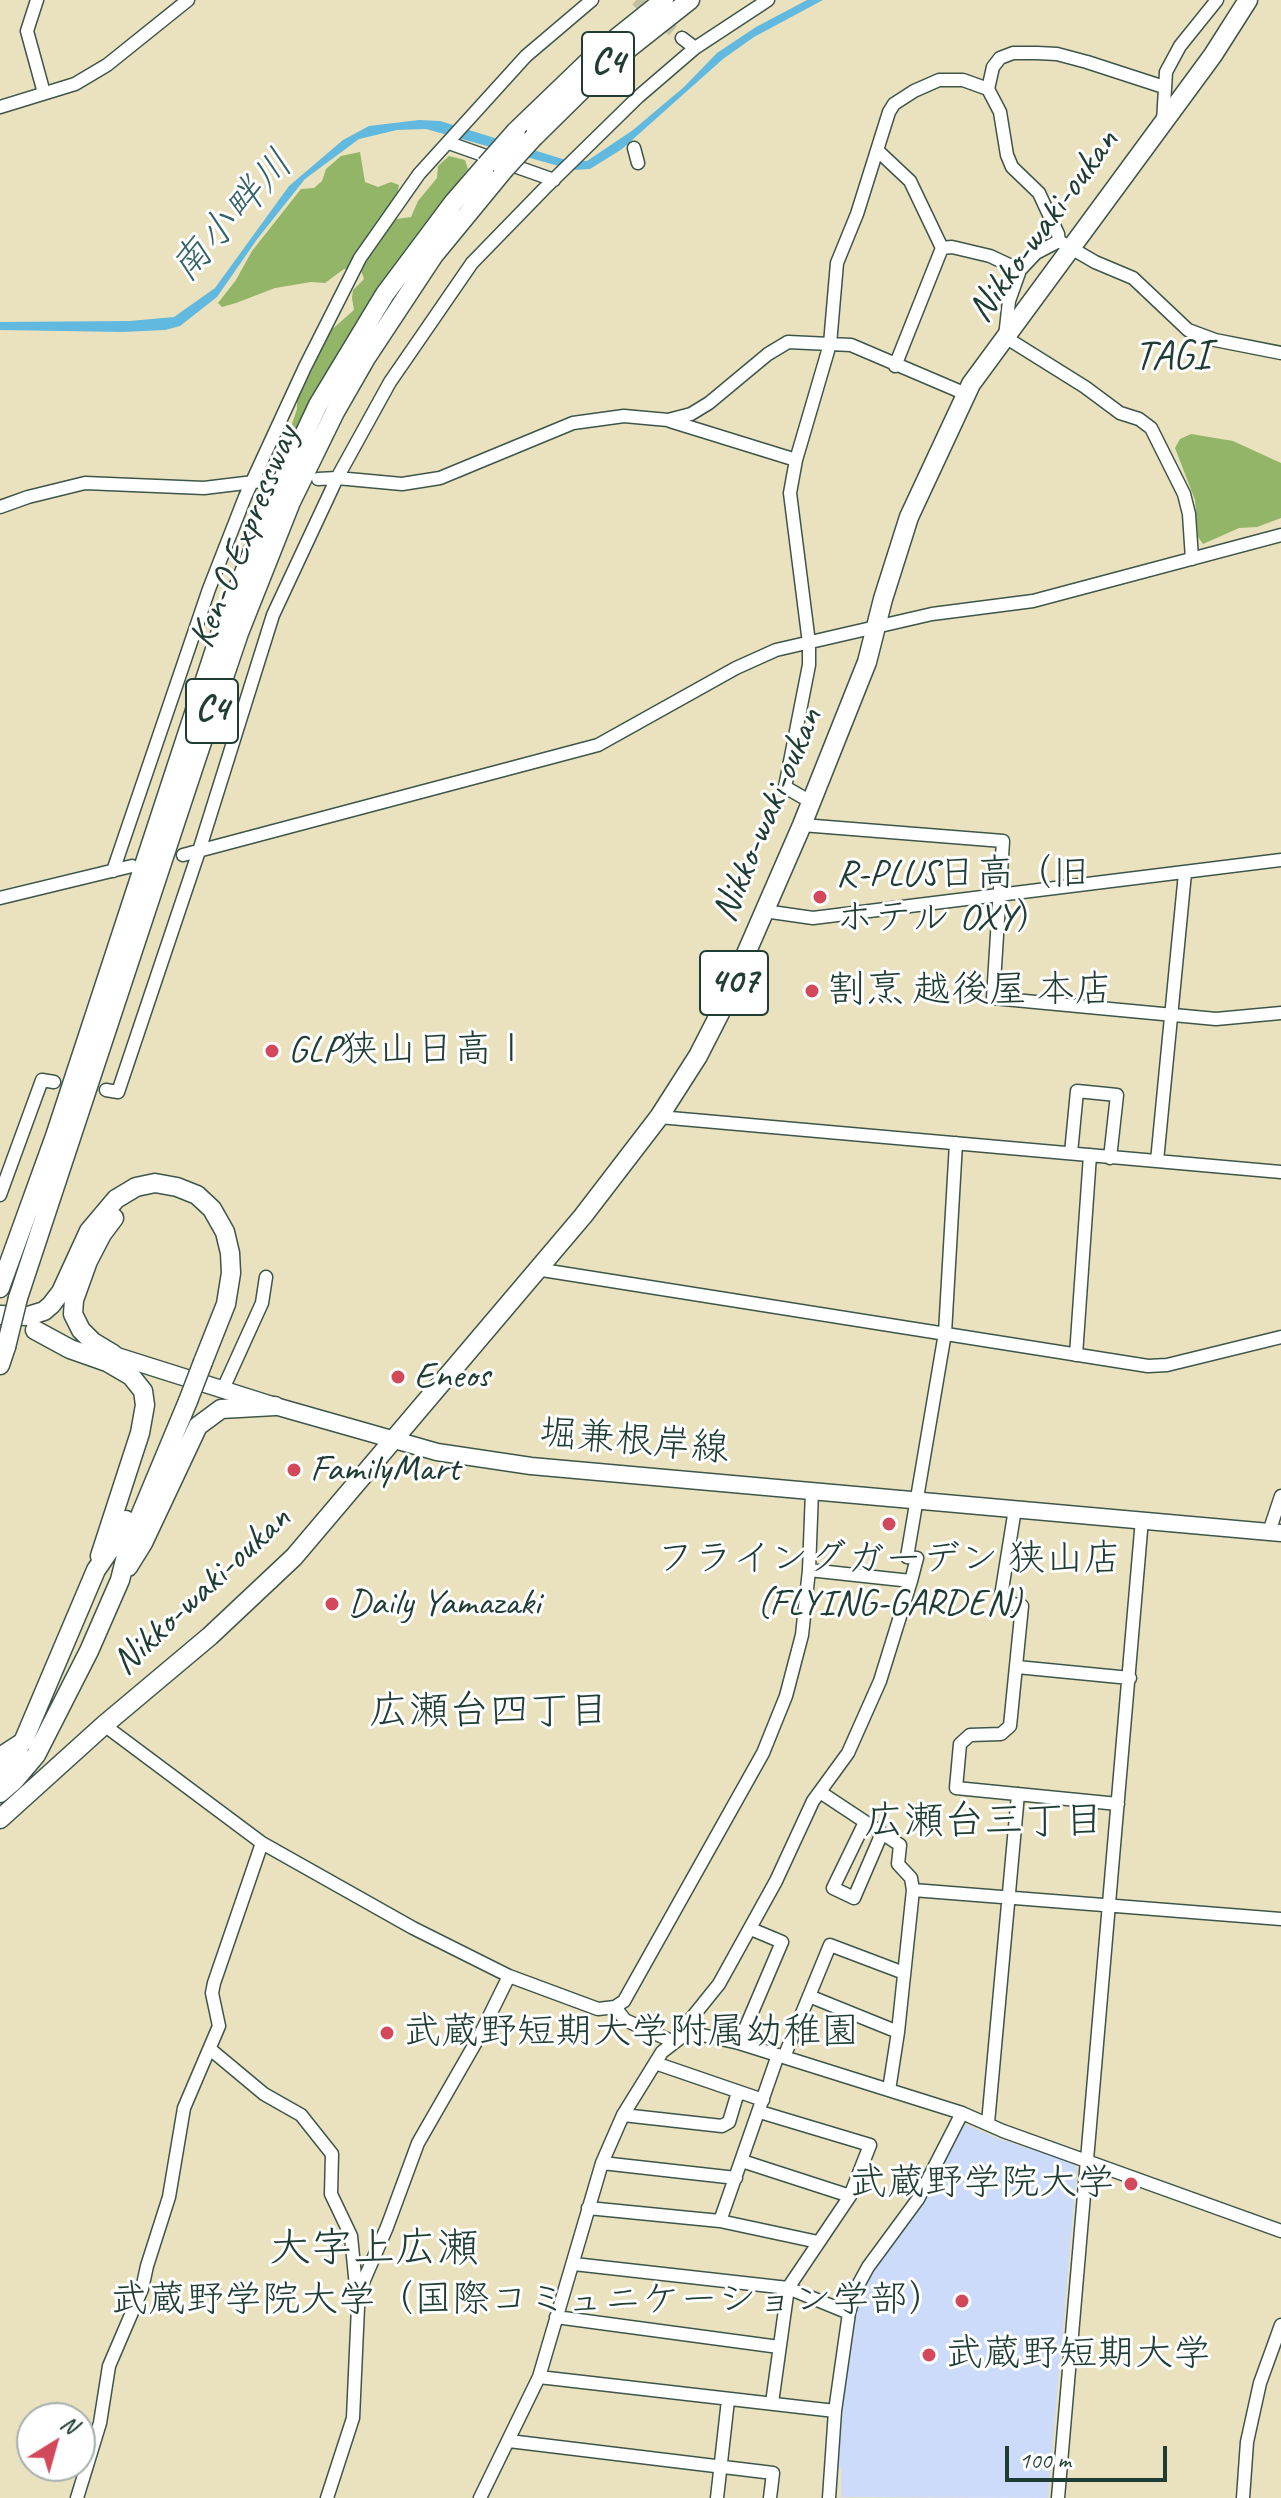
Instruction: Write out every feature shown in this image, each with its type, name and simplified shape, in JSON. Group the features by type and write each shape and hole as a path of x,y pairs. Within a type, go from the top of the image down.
{"highway":[{"name":"Ken-O Expressway","path":"2,1352 239,633 291,502 335,412 366,358 495,168 594,56 664,0"},
{"name":"Ken-O Expressway","path":"525,134 690,0"},
{"name":"Nikko-waki-oukan","path":"0,1819 260,1591 323,1525 583,1216 659,1117 698,1056 721,1011 802,825 867,662 909,517 966,394 1064,244 1163,122 1248,0"},
{"name":"Ken-O Expressway","path":"0,1288 55,1136 223,625 275,496 318,405 385,294 453,203 495,168"},
{"path":"0,1318 28,1316 51,1305 61,1292 89,1231 116,1199 136,1187 155,1183 197,1195 212,1209 225,1232 231,1273 226,1304 182,1399 130,1540 120,1580"},
{"path":"113,1354 81,1330 73,1314 74,1300 102,1234 115,1216 149,1196 175,1198 195,1207 208,1219 221,1250 214,1306 198,1360"},
{"path":"0,1775 23,1742 96,1570 140,1433 145,1405 143,1391 131,1376 35,1330"},
{"path":"96,1570 120,1535 182,1399"},
{"path":"0,1793 36,1755 53,1727 120,1580 143,1543 198,1426 221,1409 275,1406"},
{"path":"0,1757 23,1742"}],"main road":[{"name":"堀兼根岸線","path":"0,1318 275,1406 437,1452 531,1466 1275,1533"}],"street":[{"path":"37,0 27,31 44,93"},
{"path":"0,107 75,84 107,65 188,0"},
{"path":"113,871 209,589 253,481 305,367 360,258 419,174 526,56 592,0"},
{"path":"106,1090 118,1092 199,851 273,615 337,478 390,382 472,263 554,180 638,97 695,48 768,0"},
{"path":"1163,122 1166,72 1180,46 1217,0"},
{"path":"682,38 695,48"},
{"path":"1164,87 1057,54 1013,53 1000,58 993,67 988,89 1000,112 1012,167 1039,193 1064,244 1133,278 1188,330 1215,340 1281,353"},
{"path":"811,802 785,787 809,665 809,643 790,493 796,460 830,344 837,263 894,104 939,80 963,80 988,89"},
{"path":"449,143 554,180"},
{"path":"634,148 638,163"},
{"path":"877,150 910,181 942,248 895,366"},
{"path":"1064,244 1036,253 1020,270 1009,301 1005,337 1078,382 1120,413 1139,419 1151,428 1184,494 1189,514 1192,559"},
{"path":"942,248 952,247 990,256 1020,270"},
{"path":"668,420 691,414 709,403 768,354 788,342 851,345 966,394"},
{"path":"318,479 402,484 440,478 573,423 599,417 624,416 668,420 796,460"},
{"path":"0,507 85,483 204,488 270,480"},
{"path":"183,855 598,745 736,668 776,650 932,614 1033,601 1281,535"},
{"path":"802,825 1003,841 993,998 1216,1019 1281,1013"},
{"path":"764,911 813,918 1281,860"},
{"path":"0,898 132,866"},
{"path":"1157,1161 1185,873"},
{"path":"0,1195 42,1080 54,1082"},
{"path":"1071,1153 1077,1091 1117,1095 1110,1158"},
{"path":"659,1117 1281,1172"},
{"path":"480,2498 539,2377 602,2163 623,2115 662,2052 688,2032 690,2020 719,1984 751,1929 813,1801 848,1753 880,1681 917,1558 907,1557 945,1333 956,1143"},
{"path":"1076,1355 1090,1155"},
{"path":"536,1269 1148,1366 1167,1365 1281,1337"},
{"path":"223,1389 262,1303 266,1277"},
{"path":"104,1725 262,1843 413,1928 509,1976 598,2009 615,2007 624,2001 763,1753 796,1666 809,1570 812,1491"},
{"path":"1275,1533 1281,1496"},
{"path":"1015,1509 1001,1596 1006,1602 1022,1606 1010,1726 1001,1734 970,1735 960,1744 956,1788 1118,1804"},
{"path":"1058,2498 1142,1519"},
{"path":"809,1570 911,1581"},
{"path":"1017,1667 1130,1678"},
{"path":"820,1792 900,1845 898,1864 911,1878 913,1890 889,2090"},
{"path":"988,2123 1018,1794"},
{"path":"865,1822 833,1888 854,1898 882,1833"},
{"path":"77,2498 100,2423 109,2366 142,2289 169,2197 184,2108 219,2026 212,1993 214,1983 262,1843"},
{"path":"913,1890 1281,1919"},
{"path":"739,2043 782,1942 751,1929"},
{"path":"720,2221 761,2106 830,1945 904,1973"},
{"path":"357,2298 418,2143 480,2035 509,1976"},
{"path":"809,1996 898,2032"},
{"path":"615,2007 625,2020 665,2035 674,2042"},
{"path":"688,2032 739,2043 962,2113 1281,2231"},
{"path":"210,2049 264,2094 301,2115 332,2154 331,2194 351,2236 357,2298 353,2418 327,2498"},
{"path":"655,2063 738,2092 761,2106 870,2145 850,2196 788,2288 772,2403"},
{"path":"623,2115 722,2126 729,2122 738,2092"},
{"path":"829,2498 835,2411 849,2313 856,2289 868,2267 918,2199 962,2113"},
{"path":"742,2161 850,2196"},
{"path":"602,2163 736,2178"},
{"path":"588,2208 720,2221 818,2242"},
{"path":"574,2264 788,2288 849,2313"},
{"path":"556,2317 779,2347"},
{"path":"1243,2498 1247,2442 1260,2383 1281,2325"},
{"path":"539,2377 835,2411"},
{"path":"717,2498 728,2400"},
{"path":"509,2441 773,2473 770,2498"}],"shaded area":[{"name":"武蔵野学院大学（国際コミュニケーション学部）","path":"963,2123 997,2138 1074,2163 1077,2169 1048,2498 841,2497 841,2467 836,2466 854,2315 865,2286 881,2260 924,2203"}],"green space":[{"path":"360,152 365,182 378,187 391,182 399,185 397,196 388,206 397,219 411,217 418,201 437,178 438,166 449,156 465,160 468,169 396,263 326,379 285,467 273,474 267,468 287,439 297,409 297,399 313,368 315,357 329,332 354,310 353,290 364,279 361,270 344,269 325,283 275,288 222,307 218,303 236,280 252,251 301,189 314,188 322,181 326,169 341,156"},
{"path":"1191,434 1233,441 1281,463 1281,518 1257,527 1239,528 1203,544 1198,537 1195,500 1175,448 1180,439"}],"water":[{"path":"807,0 823,0 754,37 723,59 622,149 590,169 573,170 426,129 397,130 359,139 305,179 258,238 217,297 180,326 165,330 123,332 0,330 0,322 130,321 174,317 215,288 289,186 343,140 369,126 419,120 440,121 569,161 587,161 633,130 684,87 717,53 756,27"}],"tunnel":[{"path":"636,0 682,38"}],"place":[{"name":"R-PLUS日高（旧 ホテル OXY）","path":"820,897"},
{"name":"割烹 越後屋 本店","path":"812,991"},
{"name":"GLP狭山日高Ⅰ","path":"272,1051"},
{"name":"Eneos","path":"398,1377"},
{"name":"FamilyMart","path":"294,1470"},
{"name":"フライングガーデン 狭山店 (FLYING-GARDEN)","path":"889,1524"},
{"name":"Daily Yamazaki","path":"332,1604"},
{"name":"武蔵野短期大学附属幼稚園","path":"387,2033"},
{"name":"武蔵野学院大学","path":"1131,2184"},
{"name":"武蔵野学院大学（国際コミュニケーション学部）","path":"962,2301"},
{"name":"武蔵野短期大学","path":"929,2355"}],"district":[{"name":"TAGI","path":"1172,357"},
{"name":"広瀬台四丁目","path":"489,1713"},
{"name":"広瀬台三丁目","path":"984,1823"},
{"name":"大字上広瀬","path":"374,2250"}],"water label":[{"name":"南小畔川","path":"233,217"}]}
